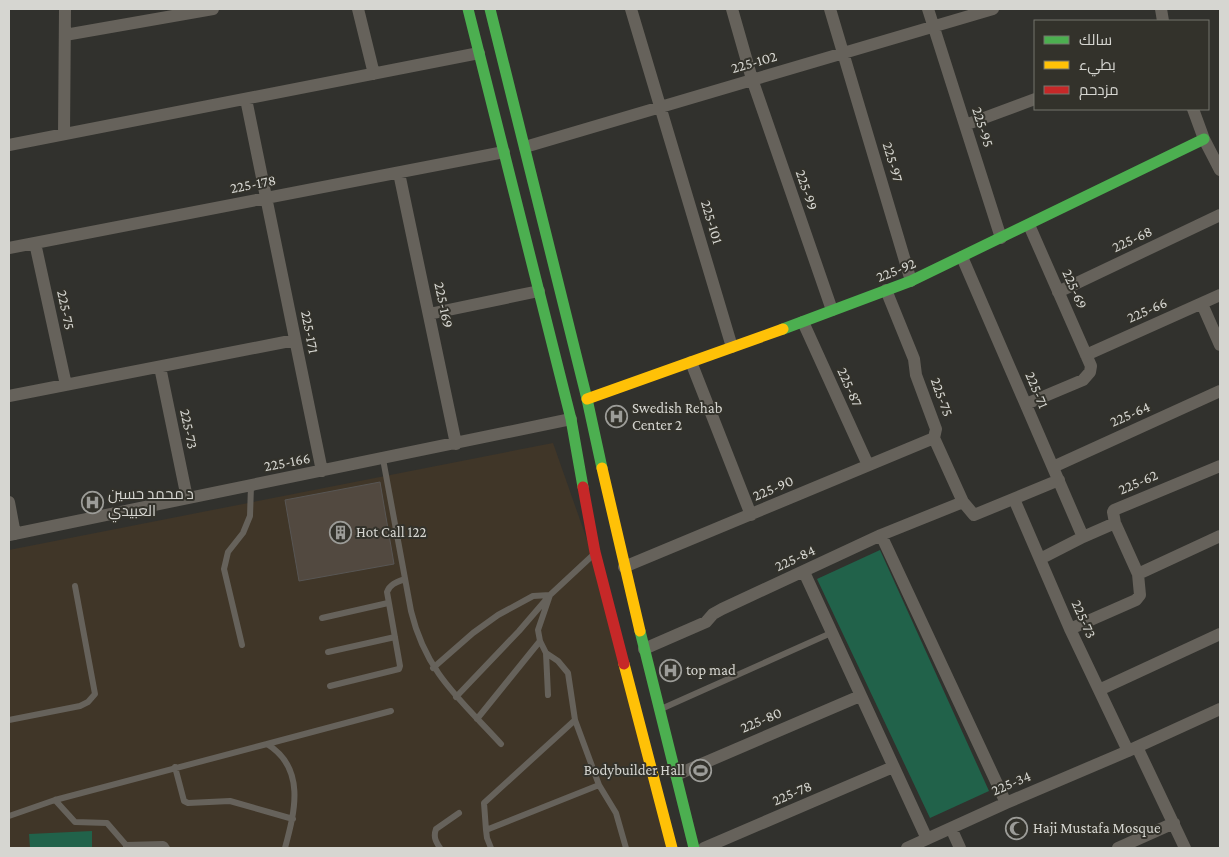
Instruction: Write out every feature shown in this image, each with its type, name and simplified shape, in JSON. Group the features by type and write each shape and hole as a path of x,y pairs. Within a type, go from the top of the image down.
{"main road":[{"path":"468,9 571,419 596,552 672,848"},
{"path":"490,9 587,399 624,567 694,848"},
{"name":"225-92","path":"587,399 803,322 911,280 1029,225 1204,138"}],"street":[{"path":"64,134 65,9"},
{"path":"65,35 213,9"},
{"path":"358,9 374,74"},
{"name":"225-101","path":"631,9 732,347"},
{"name":"225-99","path":"732,9 752,80 832,310"},
{"name":"225-97","path":"830,9 911,280"},
{"name":"225-95","path":"928,9 1001,238"},
{"name":"225-102","path":"525,147 993,9"},
{"path":"9,144 479,53"},
{"name":"225-171","path":"246,99 322,471"},
{"path":"965,125 1034,99"},
{"path":"1193,110 1204,138 1220,170"},
{"name":"225-178","path":"9,248 504,152"},
{"name":"225-169","path":"399,173 456,444"},
{"name":"225-68","path":"1058,292 1220,216"},
{"name":"225-69","path":"1029,225 1088,361"},
{"name":"225-75","path":"35,243 66,385"},
{"name":"225-71","path":"962,257 1083,537"},
{"name":"225-75","path":"886,290 914,360 916,375 936,429 934,438 967,507"},
{"path":"429,314 539,291"},
{"name":"225-66","path":"1088,361 1220,295"},
{"path":"1202,304 1220,345"},
{"name":"225-87","path":"803,322 868,465"},
{"path":"9,396 295,340"},
{"path":"1026,404 1083,380 1090,372 1088,361"},
{"path":"691,362 751,515"},
{"name":"225-73","path":"160,367 188,498"},
{"name":"225-64","path":"1053,467 1220,391"},
{"name":"225-166","path":"12,534 571,419"},
{"name":"225-90","path":"624,567 934,438"},
{"name":"225-62","path":"1115,523 1114,510 1220,466"},
{"path":"1014,499 1059,480"},
{"name":"225-73","path":"1014,499 1070,629 1100,690 1174,823 1185,848"},
{"name":"225-84","path":"644,649 706,622 713,614 722,609 881,535 967,507 974,515 1014,499"},
{"path":"9,502 12,534"},
{"path":"1040,559 1115,523 1138,574 1140,596 1136,600 1070,629"},
{"path":"881,535 1006,803"},
{"path":"1138,574 1220,536"},
{"path":"804,572 927,839"},
{"path":"1100,690 1220,634"},
{"name":"225-80","path":"676,775 860,696"},
{"name":"225-34","path":"907,848 1220,709"},
{"name":"225-78","path":"704,848 893,767"},
{"path":"1118,848 1174,823"},
{"path":"951,828 960,848"}],"lane":[{"path":"383,459 405,579 416,631 423,650 433,668 456,697 501,744"},
{"path":"242,645 224,569 228,552 242,533 250,516 251,486"},
{"path":"456,697 519,631 550,595 596,552"},
{"path":"330,686 399,669 387,592 389,587 405,579"},
{"path":"9,720 80,706 88,702 95,694 75,586"},
{"path":"548,695 546,653 540,641 538,630 550,595"},
{"path":"433,668 473,633 498,615 533,596 550,595"},
{"path":"322,618 388,603"},
{"path":"660,709 831,634"},
{"path":"328,652 395,637"},
{"path":"477,719 540,641"},
{"path":"546,653 558,661 568,673 575,720 599,785 616,813 626,848"},
{"path":"9,816 55,800 175,767 391,711"},
{"path":"491,848 487,838 484,803 575,720"},
{"path":"267,744 276,749 289,766 295,786 293,819 285,848"},
{"path":"175,767 184,801 188,803 230,801 293,819"},
{"path":"486,830 599,785"},
{"path":"55,800 75,822 107,823 126,847 165,844 167,848"},
{"path":"440,848 435,840 434,834 436,829 459,813"}],"shaded area":[{"path":"553,443 605,591 672,848 9,848 9,550"}],"green space":[{"path":"880,550 989,791 930,818 817,579"},
{"path":"92,831 92,848 30,848 29,834"}],"building":[{"name":"Hot Call 122","path":"380,482 394,564 299,581 285,500"}],"traffic: fast":[{"path":"468,9 571,419 583,487"},
{"path":"490,9 587,399 602,468"},
{"path":"783,329 911,281 1204,139"},
{"path":"640,631 694,848"}],"traffic: slow":[{"path":"587,399 783,329"},
{"path":"602,468 640,631"},
{"path":"624,664 672,848"}],"traffic: jam":[{"path":"583,487 595,552 624,664"}],"place":[{"name":"Swedish Rehab Center 2","path":"616,417"},
{"name":"د محمد حسين العبيدي","path":"92,503"},
{"name":"Hot Call 122","path":"340,532"},
{"name":"top mad","path":"670,670"},
{"name":"Bodybuilder Hall","path":"701,770"},
{"name":"Haji Mustafa Mosque","path":"1017,828"}]}
